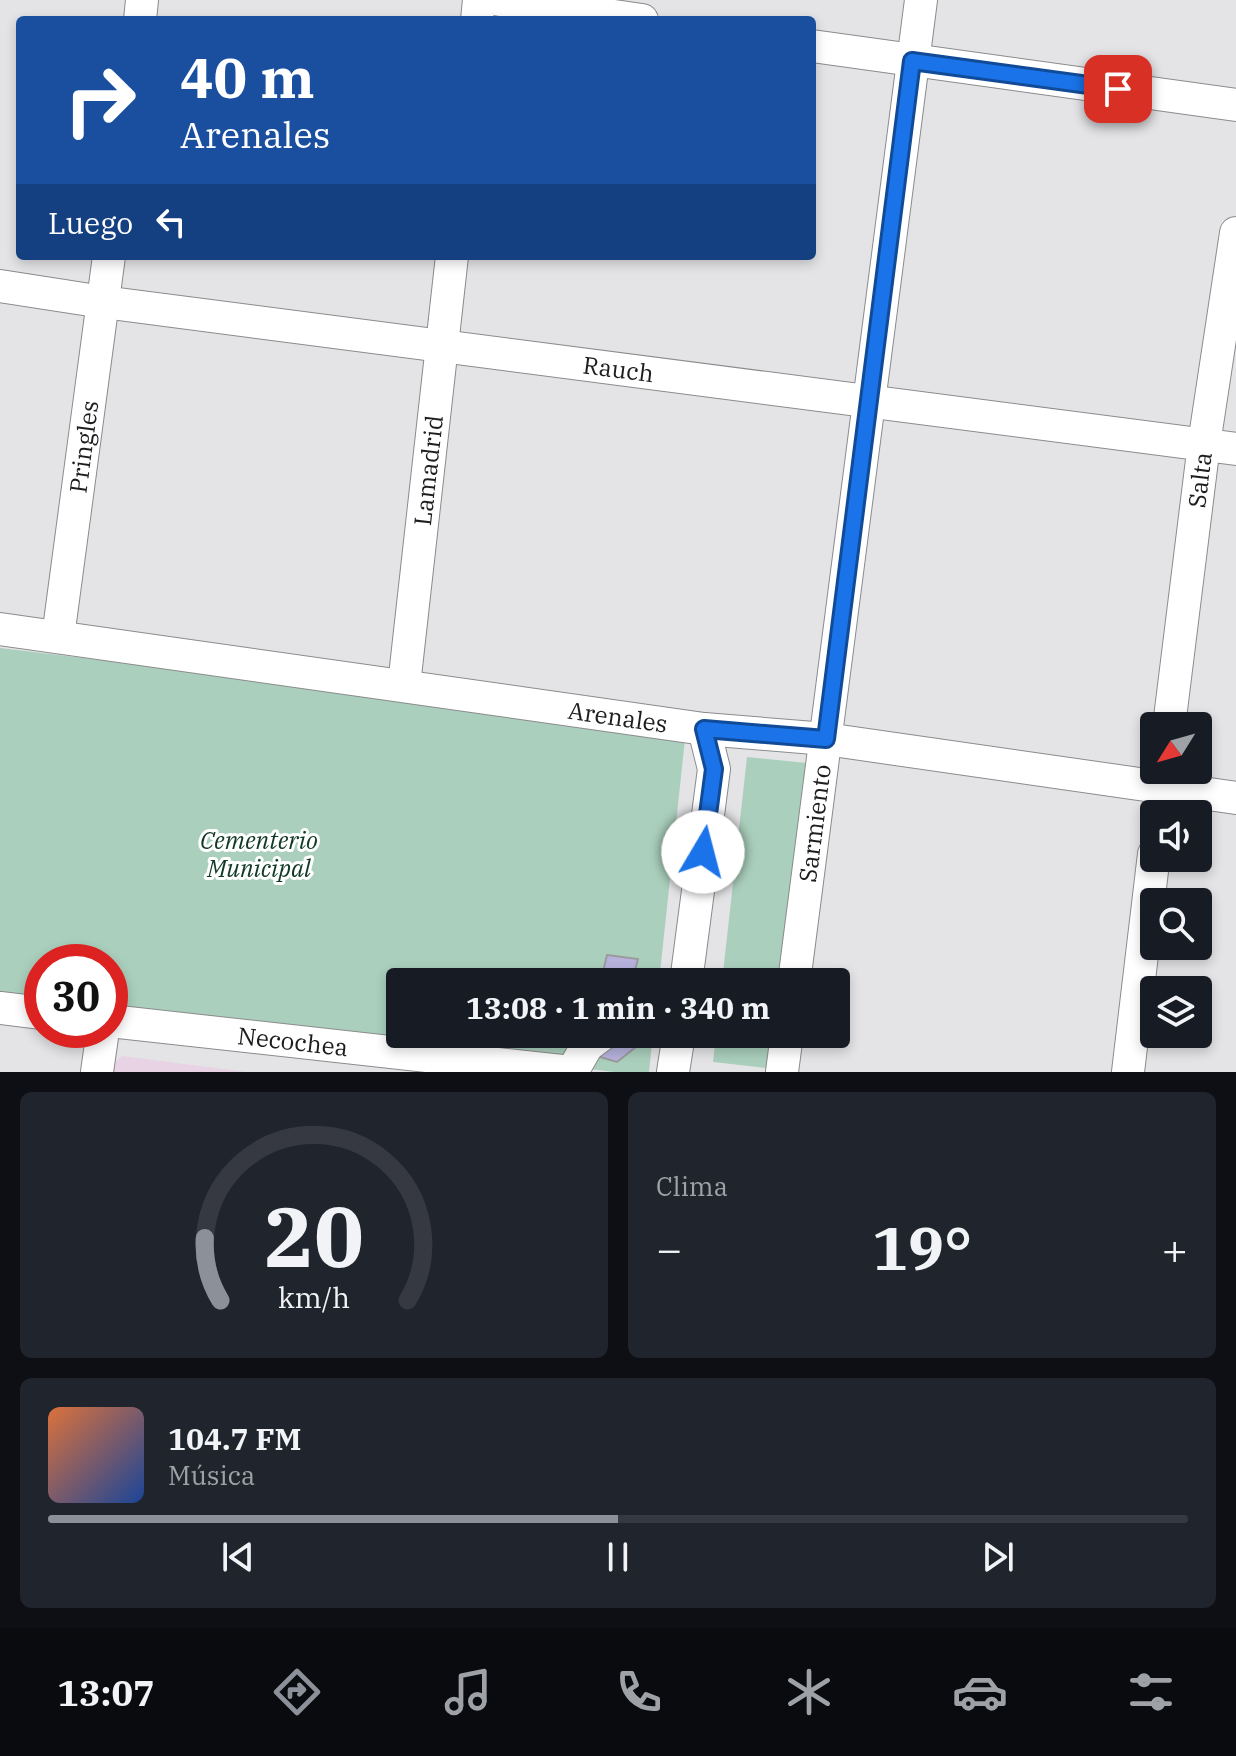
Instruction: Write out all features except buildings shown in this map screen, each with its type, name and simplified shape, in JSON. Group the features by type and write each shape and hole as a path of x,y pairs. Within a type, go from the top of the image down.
{"street":[{"path":"500,0 609,7 632,16"},
{"name":"Sarmiento","path":"796,968 921,0"},
{"path":"816,47 1236,105"},
{"name":"Salta","path":"1171,712 1204,444 1236,233"},
{"name":"Pringles","path":"58,637 108,260"},
{"name":"Lamadrid","path":"404,685 452,260"},
{"name":"Rauch","path":"0,286 1236,449"},
{"name":"Arenales","path":"0,629 704,729 826,739 1161,791 1236,798"},
{"path":"686,968 687,934 713,769 704,729"},
{"path":"1128,1072 1152,872"},
{"path":"0,1008 24,1011"},
{"name":"Necochea","path":"128,1023 433,1065 572,1072"},
{"path":"97,1072 100,1048"},
{"path":"572,1072 586,1048"},
{"path":"782,1072 785,1048"}],"shaded area":[{"path":"122,1056 247,1072 112,1072 113,1063"}],"green space":[{"name":"Cementerio Municipal","path":"0,648 686,730 660,968 386,968 386,1044 128,1011 128,944 24,944 24,999 0,996"},
{"path":"747,757 807,763 780,968 724,968"},
{"name":"Cementerio Municipal","path":"422,1048 652,1048 649,1072 614,1072"},
{"path":"714,1048 769,1048 766,1068 713,1062"}],"route":[{"path":"703,852 714,769 704,729 826,739 912,61 1118,89"}]}
